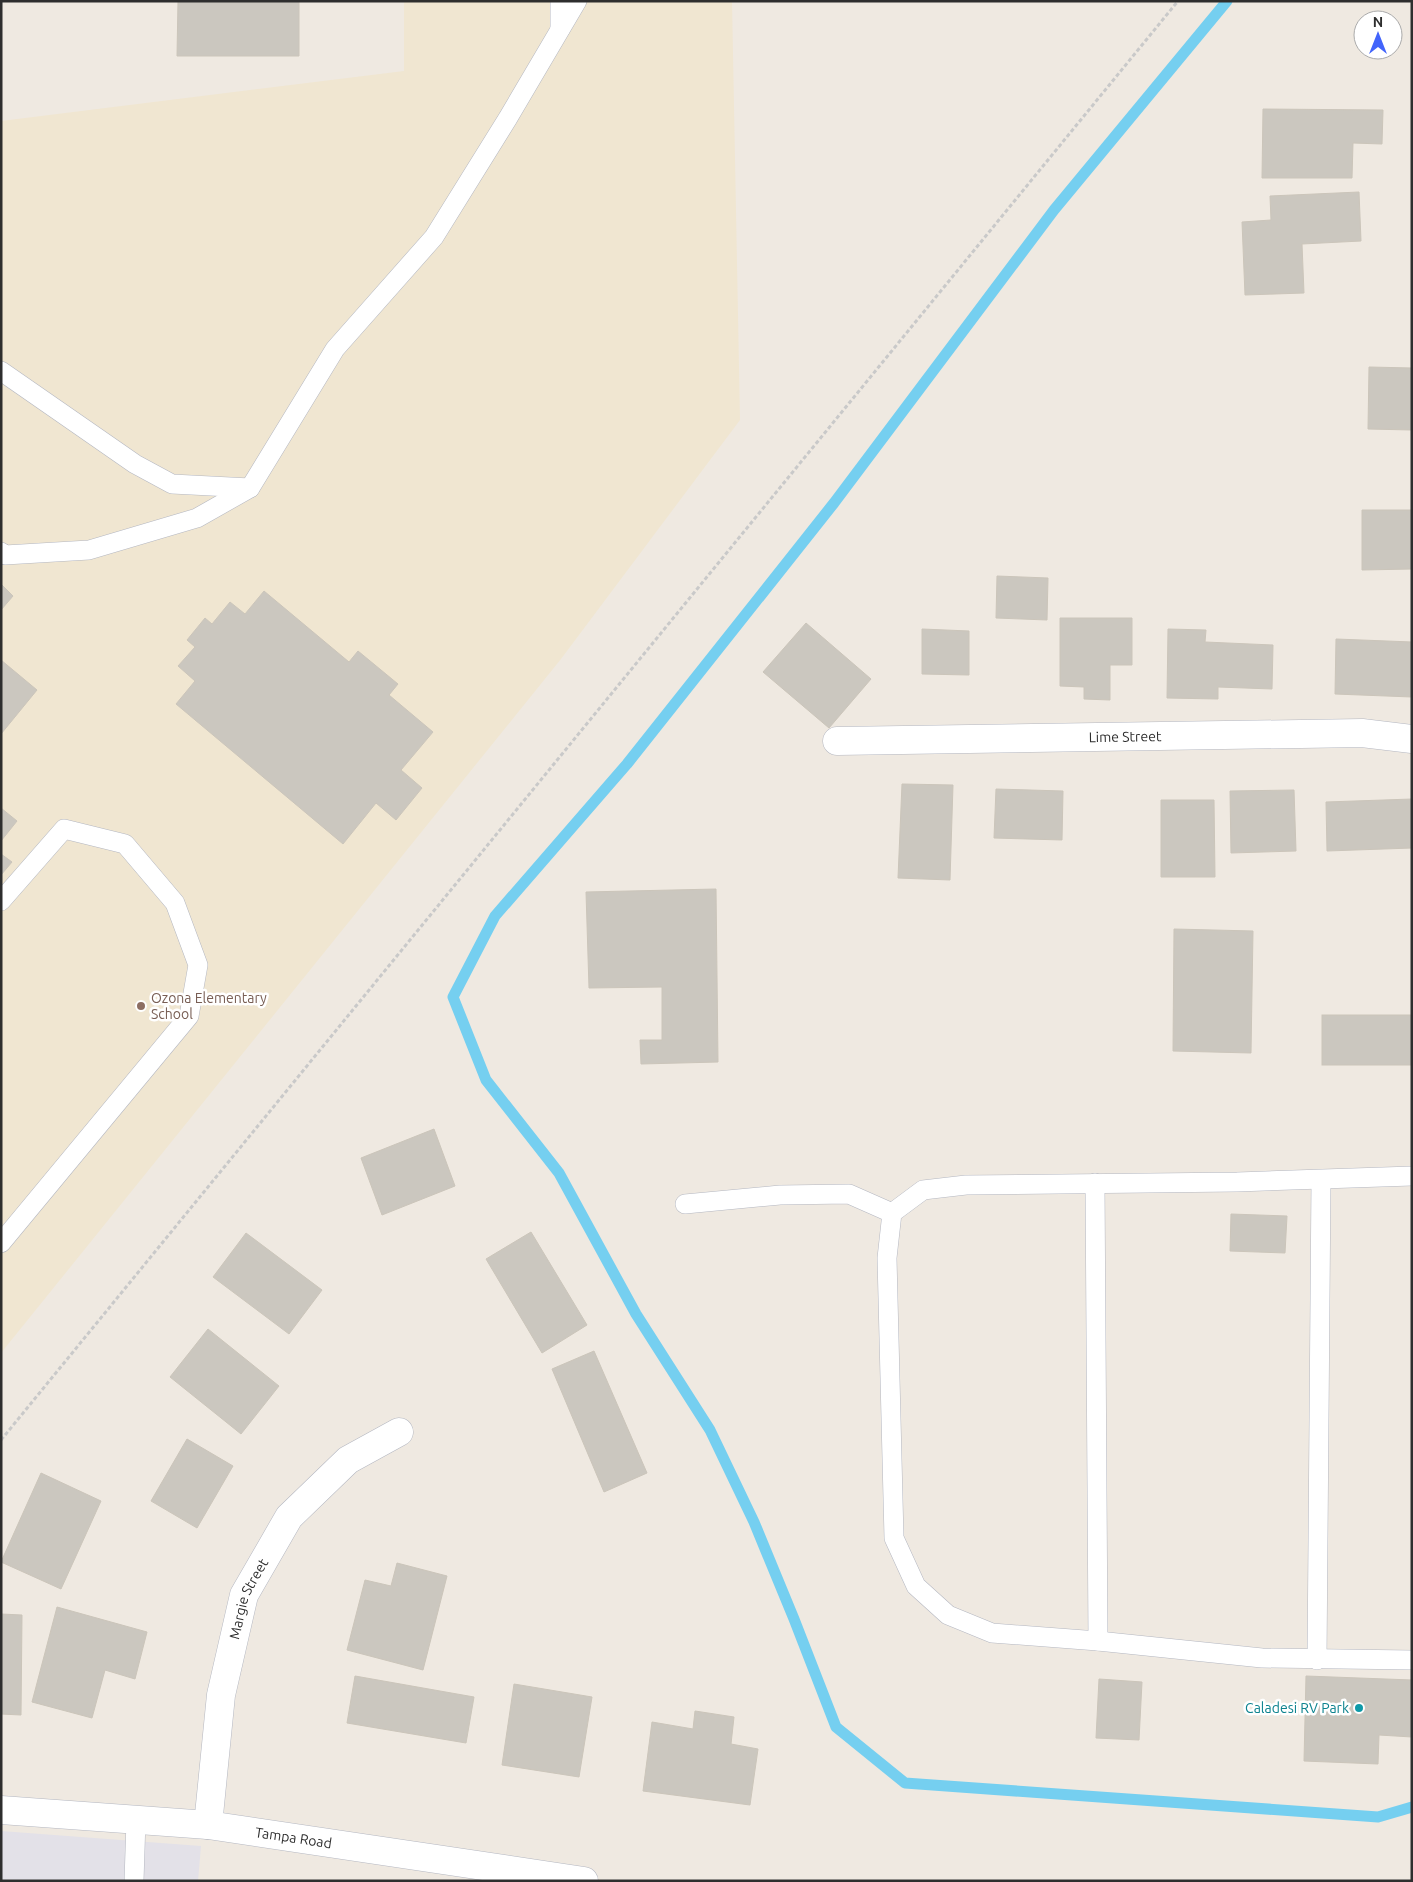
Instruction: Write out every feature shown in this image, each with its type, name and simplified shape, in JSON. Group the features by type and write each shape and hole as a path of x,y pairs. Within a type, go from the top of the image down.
{"street":[{"name":"Lime Street","path":"837,741 1362,733 1412,739"},
{"name":"Margie Street","path":"208,1825 221,1695 244,1595 288,1517 348,1460 399,1432"},
{"name":"Tampa Road","path":"1,1810 208,1825 475,1873 584,1881"}],"lane":[{"path":"560,1 560,29"},
{"path":"1,552 5,555 89,550 197,518 250,488 335,349 434,236 508,118 577,1"},
{"path":"1,371 135,464 172,484 250,488"},
{"path":"1,901 64,829 125,844 175,903 198,965 189,1016 1,1243"},
{"path":"1412,1176 1321,1180 966,1185 923,1190 892,1213 887,1258 894,1538 916,1586 948,1615 992,1633 1098,1641 1262,1658 1412,1660"},
{"path":"1317,1660 1321,1180"},
{"path":"1095,1183 1098,1641"},
{"path":"685,1204 780,1195 849,1194 892,1213"},
{"path":"134,1881 136,1820"}],"path":[{"path":"1,1440 1178,1"}],"shaded area":[{"name":"Ozona Elementary School","path":"404,1 732,1 740,420 561,659 1,1353 1,121 404,71"},
{"path":"1,1831 201,1846 198,1881 1,1881"}],"building":[{"path":"178,1 299,1 299,56 177,56"},
{"path":"1263,109 1383,110 1382,144 1353,143 1352,178 1262,178"},
{"path":"1359,192 1361,241 1302,244 1304,293 1245,295 1242,222 1271,220 1270,196"},
{"path":"1369,367 1412,368 1412,430 1368,429"},
{"path":"1362,510 1412,510 1412,569 1362,570"},
{"path":"997,576 1048,578 1047,620 996,618"},
{"path":"1,584 13,596 1,610"},
{"path":"264,591 349,662 358,651 398,684 389,695 433,732 401,770 422,788 396,820 376,803 343,844 176,704 195,681 178,666 195,647 187,640 205,618 212,624 230,602 245,614"},
{"path":"1060,618 1132,618 1132,665 1110,665 1110,700 1084,699 1084,687 1060,686"},
{"path":"806,623 871,679 829,728 763,672"},
{"path":"922,629 969,631 969,675 922,674"},
{"path":"1168,629 1206,630 1205,642 1273,645 1272,689 1218,687 1218,699 1167,698"},
{"path":"1336,639 1412,642 1412,697 1335,694"},
{"path":"1,660 37,690 1,734"},
{"path":"902,784 953,785 950,880 898,878"},
{"path":"996,789 1063,791 1062,840 994,838"},
{"path":"1294,790 1296,851 1231,853 1230,791"},
{"path":"1412,799 1412,848 1327,851 1326,802"},
{"path":"1161,800 1214,800 1215,877 1161,877"},
{"path":"1,808 17,821 1,841"},
{"path":"1,854 12,862 1,875"},
{"path":"716,889 718,1062 641,1064 640,1040 662,1040 662,987 589,988 586,892"},
{"path":"1174,929 1253,931 1251,1053 1173,1051"},
{"path":"1322,1015 1412,1015 1412,1065 1322,1065"},
{"path":"434,1129 455,1186 382,1215 361,1158"},
{"path":"1231,1214 1287,1216 1285,1253 1230,1251"},
{"path":"531,1232 587,1325 542,1353 486,1259"},
{"path":"246,1233 322,1290 289,1334 213,1277"},
{"path":"208,1329 279,1386 241,1434 170,1377"},
{"path":"594,1351 647,1473 604,1492 552,1369"},
{"path":"187,1439 233,1466 197,1528 151,1501"},
{"path":"41,1473 101,1501 61,1589 1,1562"},
{"path":"397,1563 447,1576 423,1670 347,1650 365,1580 391,1586"},
{"path":"57,1607 147,1632 135,1679 105,1670 92,1718 32,1702"},
{"path":"1,1614 22,1615 21,1715 1,1714"},
{"path":"355,1676 474,1697 466,1743 347,1723"},
{"name":"Caladesi RV Park","path":"1306,1676 1412,1680 1412,1737 1379,1735 1378,1764 1304,1761"},
{"path":"1099,1679 1142,1682 1139,1740 1096,1738"},
{"path":"514,1684 592,1697 579,1777 502,1765"},
{"path":"695,1711 734,1717 731,1744 758,1749 750,1805 643,1791 652,1722 693,1729"}],"waterway":[{"path":"1227,1 1054,210 834,503 627,764 495,916 453,997 486,1080 559,1173 636,1314 710,1430 754,1522 836,1727 905,1783 1378,1817 1412,1807"}],"place":[{"name":"Ozona Elementary School","path":"141,1006"},
{"name":"Caladesi RV Park","path":"1359,1708"}]}
